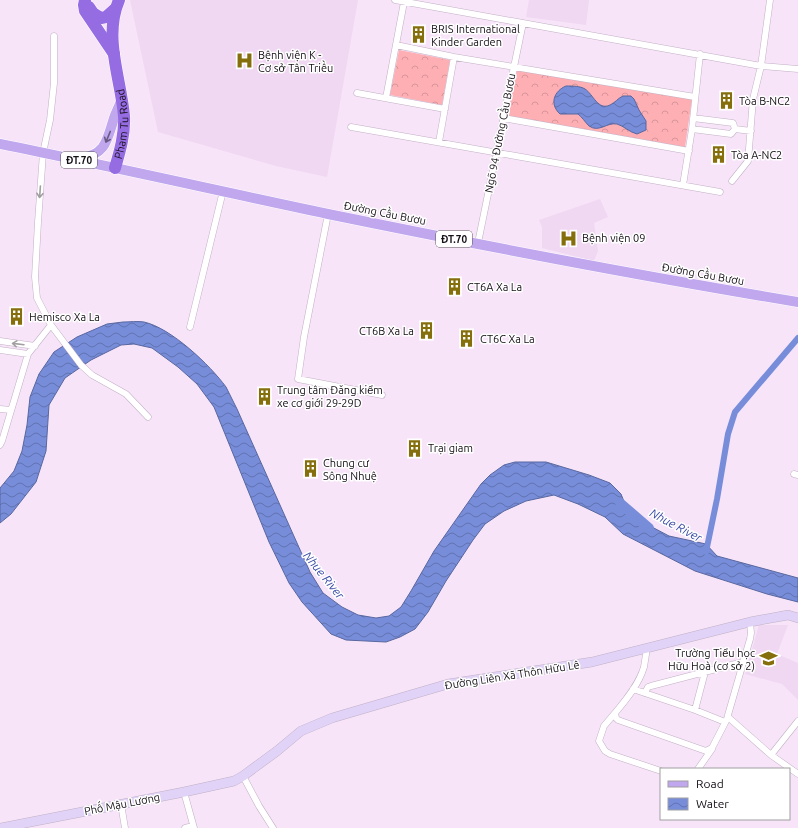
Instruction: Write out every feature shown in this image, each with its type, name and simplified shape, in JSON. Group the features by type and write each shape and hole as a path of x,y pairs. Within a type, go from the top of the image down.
{"highway":[{"path":"85,1 93,13 101,18 106,17 117,4"},
{"name":"Pham Tu Road","path":"85,1 84,5 86,11 114,56"},
{"name":"Pham Tu Road","path":"115,168 122,143 124,116 114,56 113,26 117,4"}],"main road":[{"path":"73,159 89,157 100,151 108,138 121,101"},
{"name":"ĐT.70","path":"0,144 43,153"},
{"name":"Đường Cầu Bươu","path":"43,153 328,214 595,267 797,302"}],"street":[{"path":"395,0 761,66 798,69"},
{"path":"732,181 748,161 753,99 761,66 770,0"},
{"path":"386,98 404,2"},
{"name":"Ngõ 94 Đường Cầu Bươu","path":"478,243 523,23"},
{"path":"54,36 54,83 50,120 43,153 35,277 37,298 52,326 81,365 92,375 126,394 148,417"},
{"path":"396,45 454,57 695,97"},
{"path":"683,185 692,129 700,54"},
{"path":"439,142 454,57"},
{"path":"357,93 445,109"},
{"path":"503,118 688,151"},
{"path":"693,118 733,123 735,129"},
{"path":"352,127 720,192"},
{"path":"692,129 731,134 735,129"},
{"path":"735,129 751,130"},
{"path":"190,327 222,191"},
{"path":"328,214 298,379 382,395"},
{"path":"0,445 28,354 52,326"},
{"path":"0,341 35,346"},
{"path":"0,350 28,354"},
{"path":"0,408 11,410"},
{"name":"Đường Liên Xã Thôn Hữu Lê","path":"243,776 277,752 301,731 332,718 448,684 592,662 750,622 788,615 798,618"},
{"path":"699,768 712,748 727,720 750,639 750,622"},
{"path":"647,648 644,667 633,689 616,713 604,726 599,741 605,751 610,754 660,771"},
{"path":"645,693 648,687 651,686 743,662"},
{"path":"695,710 705,672"},
{"path":"633,689 727,720 789,768"},
{"path":"616,713 616,718 618,720 703,750 712,748"},
{"path":"771,755 798,721"},
{"path":"243,776 273,828"},
{"name":"Phố Mậu Lương","path":"0,828 33,825 121,804 234,781 243,776"},
{"path":"184,792 194,827 185,828"},
{"path":"121,804 125,828"}],"shaded area":[{"name":"Bệnh viện K - Cơ sở Tân Triều","path":"130,0 358,0 327,177 276,166 158,132"},
{"path":"529,0 589,0 586,25 526,17"},
{"name":"Bệnh viện 09","path":"600,199 608,217 594,223 598,251 594,261 542,248 542,227 539,220"},
{"name":"Trường Tiểu học Hữu Hoà (cơ sở 2)","path":"759,625 788,625 777,654 798,663 798,700 782,684 745,674"}],"green space":[{"path":"399,50 450,60 442,105 390,95"},
{"path":"517,70 692,99 685,147 509,116 512,94 510,93 511,86 514,86"}],"water":[{"path":"566,86 585,89 602,106 610,105 623,96 631,96 646,121 646,130 637,134 617,124 593,128 589,126 578,114 560,114 555,106 554,98 558,91"},
{"path":"144,322 155,326 178,339 200,358 219,378 226,387 237,409 310,572 323,593 342,607 358,615 376,618 389,616 401,607 434,551 481,484 490,475 504,465 515,462 546,462 610,483 621,494 633,517 669,536 706,544 717,556 798,578 798,602 767,594 695,571 623,534 605,517 578,504 554,495 526,501 504,511 485,524 446,581 428,612 415,629 386,642 346,640 331,634 302,602 289,583 269,542 214,407 197,384 178,367 152,348 134,344 121,345 91,360 65,378 49,405 46,451 36,482 11,514 0,523 0,488 14,471 22,451 30,397 39,374 54,352 77,337 107,324"}],"waterway":[{"path":"706,552 728,434 735,412 798,338"},
{"name":"Nhue River","path":"620,503 649,528"}],"place":[{"name":"BRIS International Kinder Garden","path":"418,35"},
{"name":"Bệnh viện K - Cơ sở Tân Triều","path":"245,61"},
{"name":"Tòa B-NC2","path":"726,101"},
{"name":"Tòa A-NC2","path":"718,155"},
{"name":"Bệnh viện 09","path":"569,238"},
{"name":"CT6A Xa La","path":"454,287"},
{"name":"Hemisco Xa La","path":"16,317"},
{"name":"CT6B Xa La","path":"427,331"},
{"name":"CT6C Xa La","path":"467,339"},
{"name":"Trung tâm Đăng kiểm xe cơ giới 29-29D","path":"264,396"},
{"name":"Trại giam","path":"415,448"},
{"name":"Chung cư Sông Nhuệ","path":"310,469"},
{"name":"Trường Tiểu học Hữu Hoà (cơ sở 2)","path":"768,659"}]}
